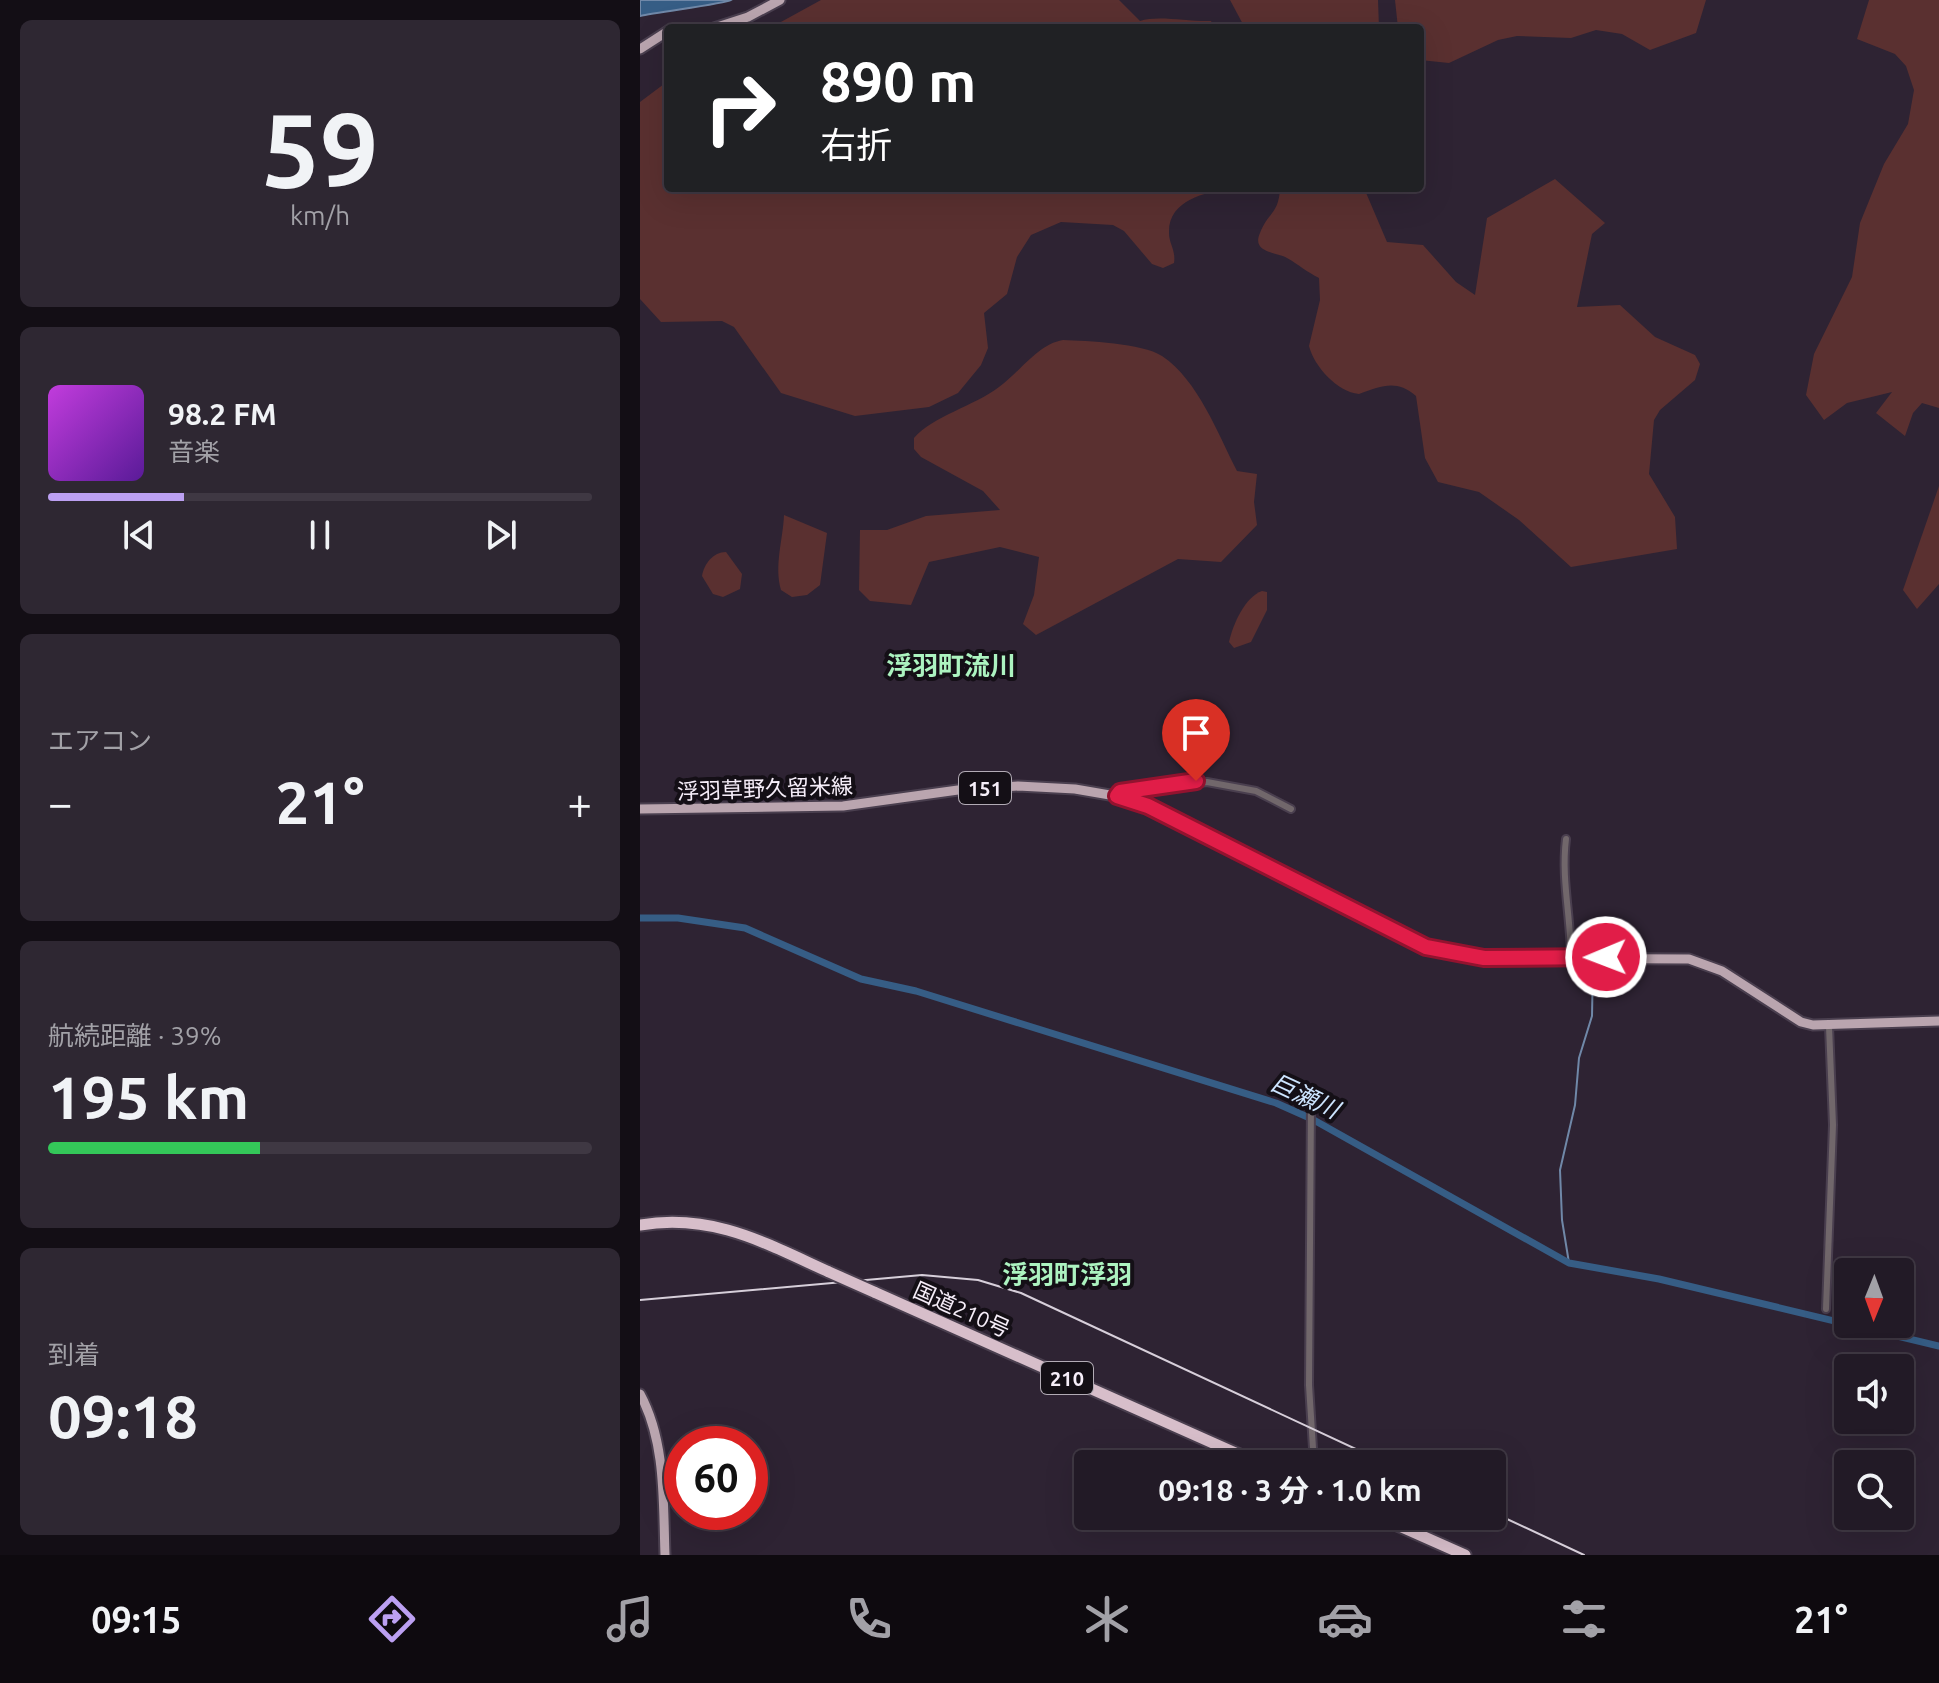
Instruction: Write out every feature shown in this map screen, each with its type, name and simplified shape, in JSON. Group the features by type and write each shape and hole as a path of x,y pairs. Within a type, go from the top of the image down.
{"highway":[{"name":"国道210号","path":"640,1225 666,1222 718,1225 1229,1450"},
{"path":"1409,1530 1465,1555"}],"main road":[{"path":"726,24 748,17 780,0"},
{"path":"640,49 664,34"},
{"name":"浮羽草野久留米線","path":"640,809 843,806 958,790 1018,786 1117,796 1148,806 1426,947 1472,958 1668,957 1696,961 1722,971 1801,1022 1829,1026 1939,1021"},
{"path":"640,1394 656,1429 665,1555"}],"street":[{"path":"1117,796 1120,792 1207,782 1256,791 1291,809"},
{"path":"1566,839 1563,871 1570,913 1571,958"},
{"path":"1826,1309 1833,1125 1829,1026"},
{"path":"1311,1102 1309,1385 1313,1450"}],"shaded area":[{"path":"821,0 1119,0 1140,21 1211,21 1212,24 777,24"},
{"path":"1230,0 1378,0 1379,24 1243,24"},
{"path":"1395,0 1706,0 1696,33 1650,50 1622,34 1596,30 1571,38 1517,36 1498,40 1449,63 1424,60 1424,24 1398,24"},
{"path":"1869,0 1939,0 1939,408 1922,403 1913,413 1905,436 1876,413 1892,392 1847,403 1824,420 1806,395 1814,354 1852,277 1860,223 1884,164 1908,124 1914,90 1906,66 1895,54 1857,39"},
{"path":"664,84 664,192 1209,192 1190,200 1175,213 1169,233 1174,263 1163,268 1152,264 1124,231 1113,225 1061,222 1031,235 1017,257 1007,294 984,313 988,348 981,365 958,393 929,407 855,416 781,393 734,327 722,321 661,322 640,299 640,102"},
{"path":"1555,179 1605,223 1592,234 1577,307 1620,305 1655,337 1695,355 1700,364 1695,380 1660,410 1654,420 1649,474 1675,517 1677,549 1571,567 1519,520 1479,492 1438,482 1425,458 1416,396 1395,386 1359,394 1343,388 1328,377 1309,346 1320,300 1319,278 1287,258 1266,251 1258,240 1280,192 1366,192 1387,242 1423,245 1456,282 1475,295 1487,218"},
{"path":"1063,340 1141,348 1162,356 1175,366 1197,393 1237,471 1257,474 1254,502 1257,525 1221,562 1178,559 1036,635 1023,624 1034,595 1039,557 1000,547 929,562 911,605 870,601 859,590 860,530 887,530 926,516 1000,510 983,491 921,457 914,449 914,438 932,423 989,394 1045,347"},
{"path":"1939,486 1939,584 1917,609 1903,590"},
{"path":"784,515 827,533 820,585 807,595 792,597 781,590 779,562"},
{"path":"726,552 742,574 740,589 723,597 713,594 702,576 710,560"},
{"path":"1262,591 1267,592 1267,610 1251,642 1234,648 1229,642 1237,620 1250,599"}],"water":[{"path":"640,0 731,0 640,16"}],"waterway":[{"name":"巨瀬川","path":"640,918 678,918 745,928 861,979 916,991 1276,1103 1312,1119 1569,1263 1659,1279 1939,1346"},
{"path":"1569,1263 1562,1220 1560,1170 1575,1105 1579,1058 1592,1016 1593,963"}],"railway":[{"path":"640,1300 922,1275 978,1280 1021,1293 1358,1450"},
{"path":"1506,1519 1584,1555"}],"district":[{"name":"浮羽町流川","path":"951,665"},
{"name":"浮羽町浮羽","path":"1067,1274"}],"route":[{"path":"1196,781 1120,792 1117,796 1148,806 1426,947 1459,956 1484,958 1606,957"}]}
